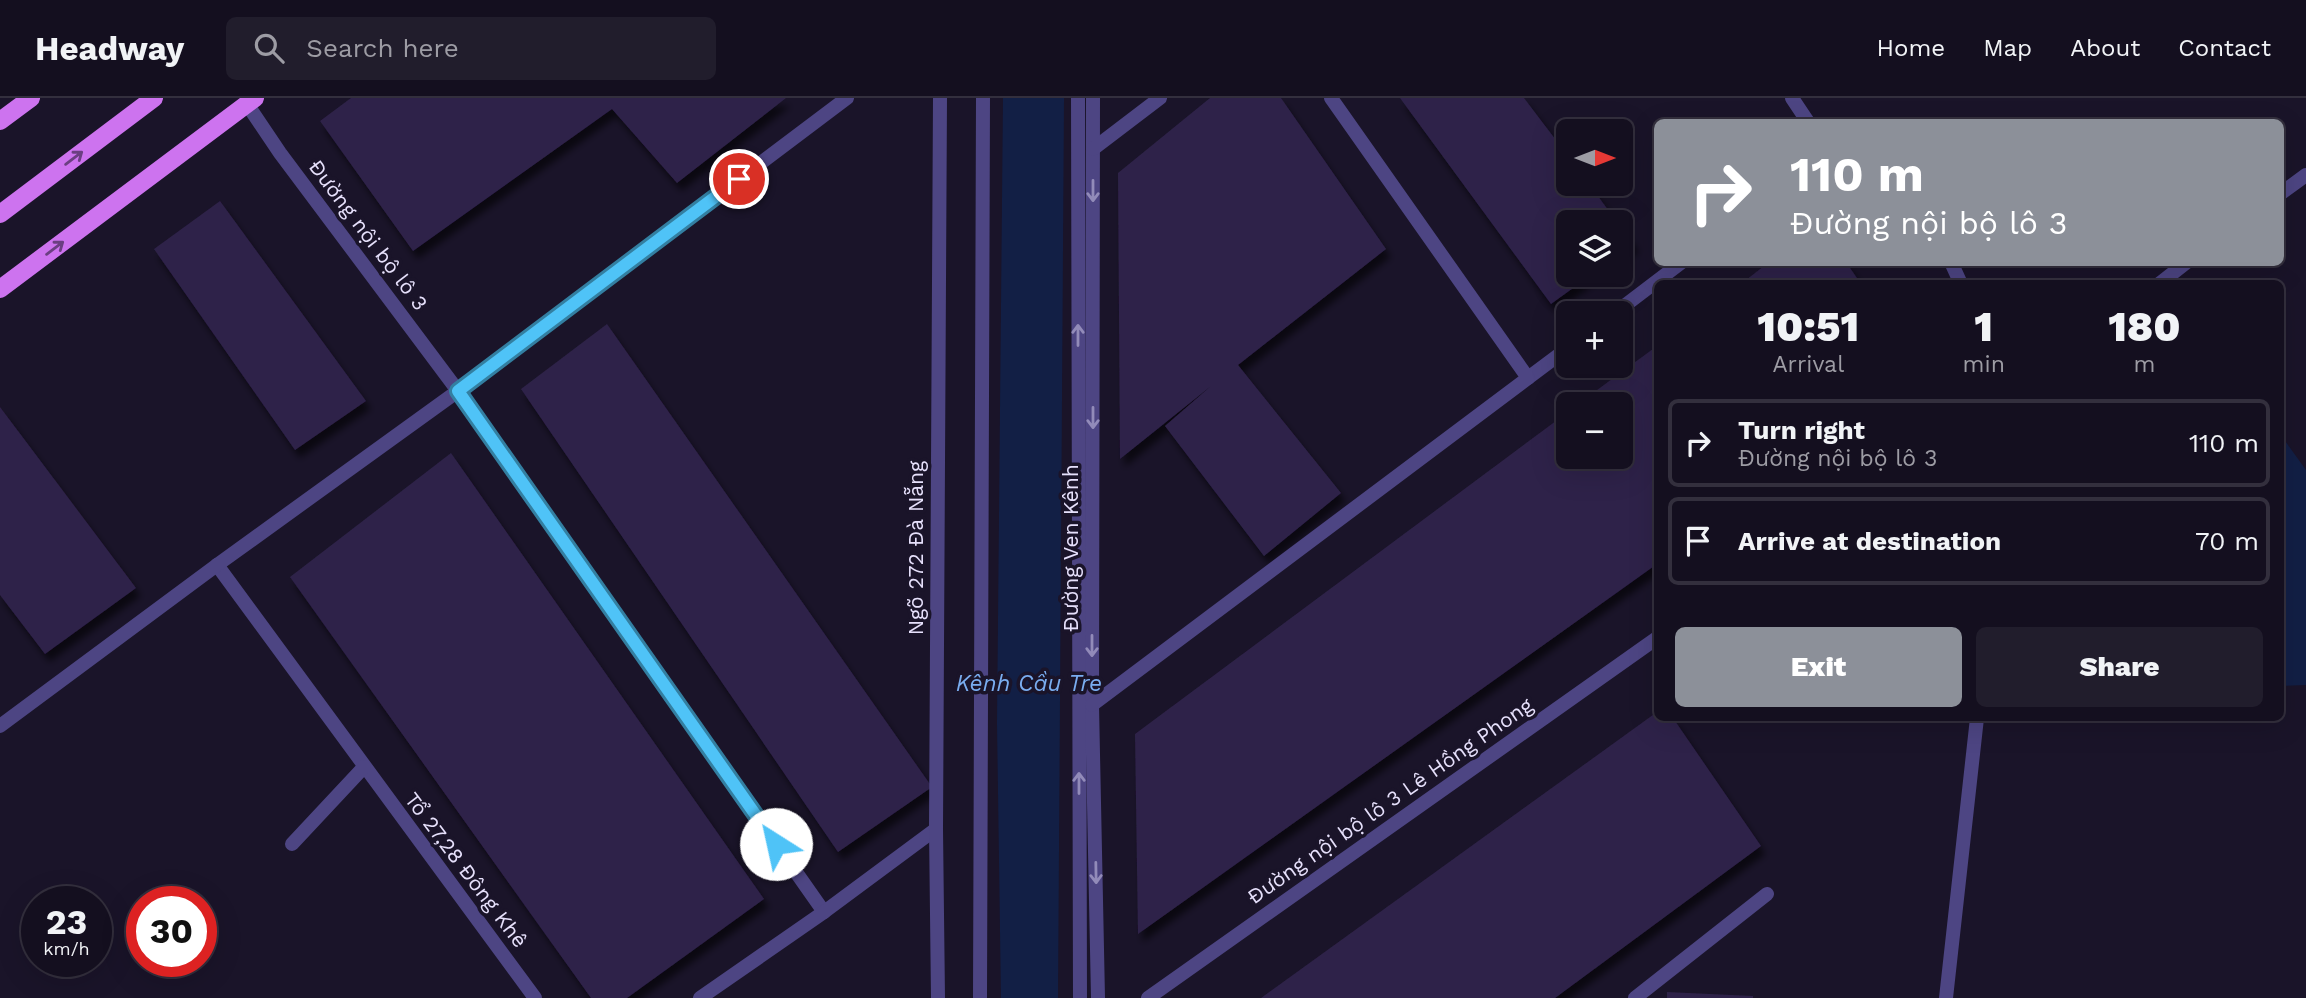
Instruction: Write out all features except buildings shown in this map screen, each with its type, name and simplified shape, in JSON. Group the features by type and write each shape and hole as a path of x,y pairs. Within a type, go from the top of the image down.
{"main road":[{"path":"0,121 31,98"},
{"path":"0,214 154,98"},
{"path":"0,289 251,101"}],"street":[{"path":"0,726 458,391 847,98"},
{"name":"Ngõ 272 Đà Nẵng","path":"938,998 936,829 940,98"},
{"path":"980,998 983,98"},
{"name":"Đường Ven Kênh","path":"1078,98 1080,998"},
{"name":"Đường Ven Kênh","path":"1093,98 1092,705 1098,998"},
{"path":"1093,149 1160,98"},
{"path":"1331,98 1528,378"},
{"path":"1792,98 1806,119"},
{"name":"Đường nội bộ lô 3","path":"251,101 280,153 458,391 824,912"},
{"path":"2284,191 2306,175"},
{"path":"1658,280 1677,266"},
{"path":"2164,280 2182,266"},
{"path":"1631,301 1654,283"},
{"path":"1092,705 1556,357"},
{"path":"217,565 364,767 292,844"},
{"name":"Đường nội bộ lô 3 Lê Hồng Phong","path":"1148,998 1654,640"},
{"path":"1946,998 1977,721"},
{"name":"Tổ 27,28 Đông Khê","path":"364,767 535,998"},
{"path":"700,998 824,912 936,829"},
{"path":"1635,998 1767,894"}],"water":[{"name":"Kênh Cầu Tre","path":"1003,98 1064,98 1058,998 1001,998 997,723"},
{"path":"2284,440 2306,470 2306,685 2284,686"}],"route":[{"path":"739,179 458,391 776,844"}]}
